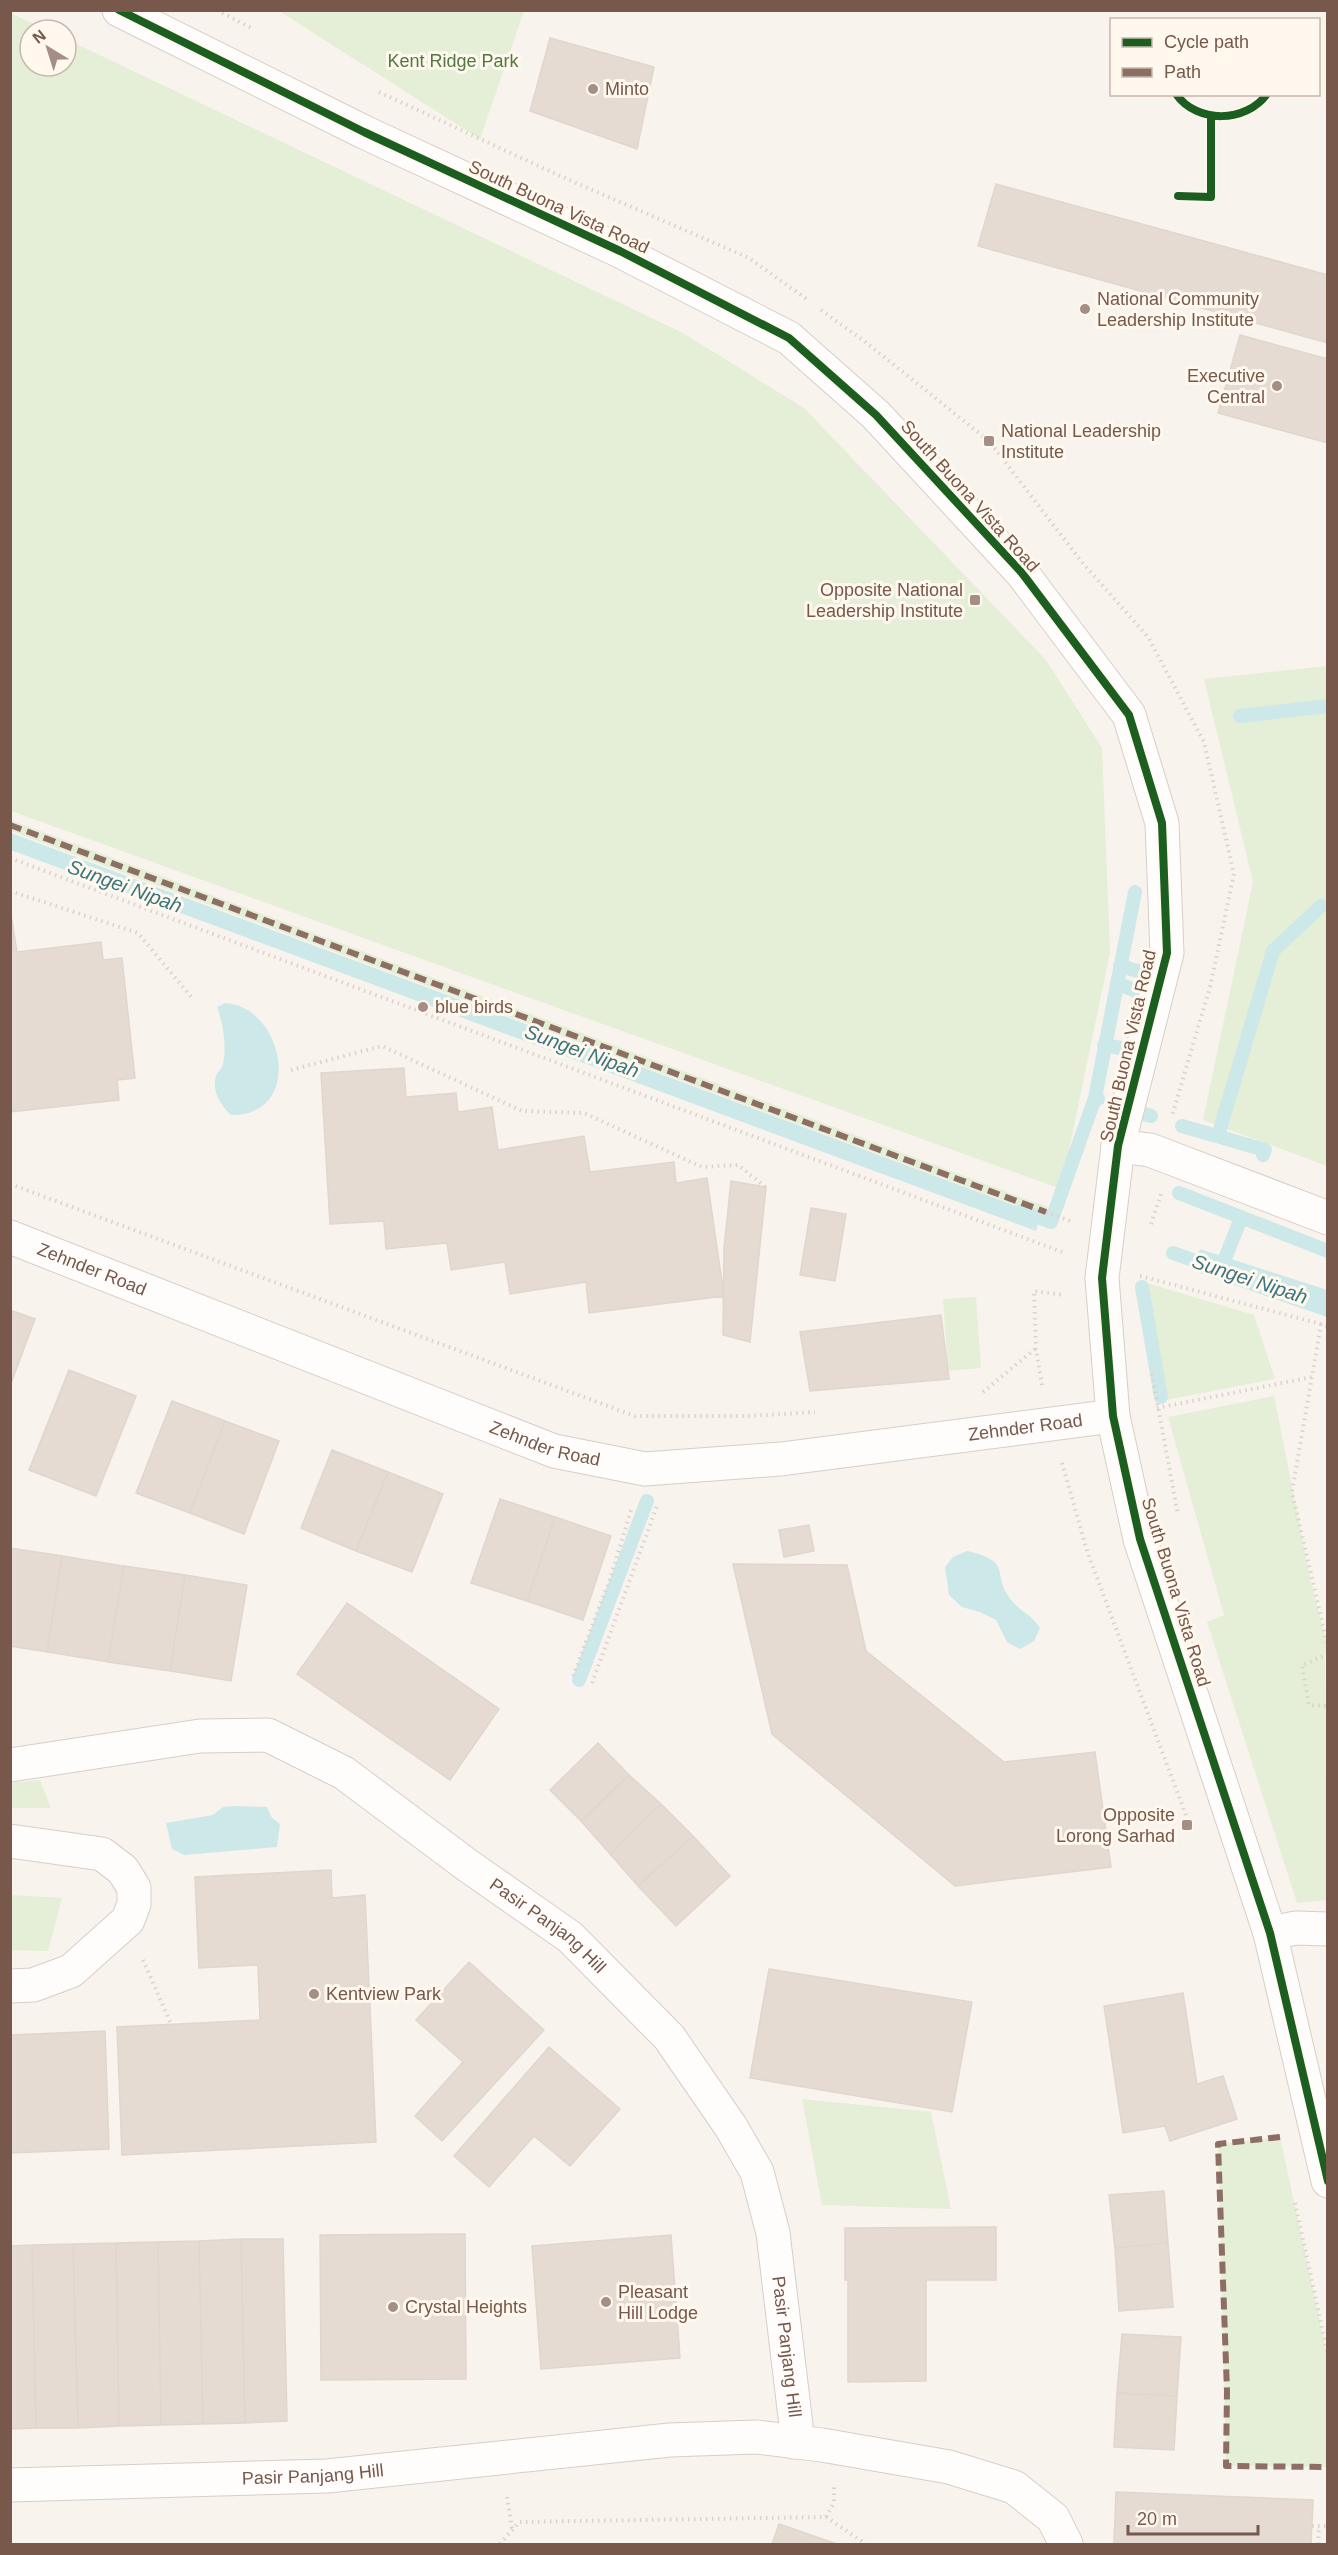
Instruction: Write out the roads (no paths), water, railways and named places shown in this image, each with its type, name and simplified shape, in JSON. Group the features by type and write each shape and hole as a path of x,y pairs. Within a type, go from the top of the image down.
{"street":[{"name":"South Buona Vista Road","path":"119,10 364,132 620,251 789,338 876,415 1022,573 1128,715 1162,823 1167,953 1118,1146 1102,1278 1113,1416 1140,1539 1298,1930 1328,2181"},
{"name":"South Buona Vista Road","path":"1118,1146 1150,1150 1328,1218"},
{"name":"Zehnder Road","path":"10,1237 554,1452 645,1469 781,1459 1113,1416"},
{"name":"Pasir Panjang Hill","path":"10,1765 200,1736 268,1735 344,1773 467,1865 570,1937 669,2037 731,2127 757,2172 773,2233 796,2425 794,2442"},
{"path":"10,1841 102,1854 123,1870 134,1888 135,1904 128,1920 71,1971 33,1985 10,1986"},
{"name":"Pasir Panjang Hill","path":"10,2486 327,2476 670,2440 756,2437 949,2467 1014,2487 1053,2518 1066,2544"}],"water":[{"path":"11,833 1040,1215 1036,1231 11,850"},
{"path":"225,1003 246,1009 262,1022 273,1040 278,1061 277,1081 270,1098 254,1111 231,1115 221,1102 215,1087 216,1076 222,1067 225,1050 223,1027 217,1007"},
{"path":"1200,1249 1327,1290 1327,1317 1191,1270"},
{"path":"967,1551 982,1555 997,1565 1006,1593 1016,1606 1034,1620 1040,1628 1034,1641 1020,1649 1007,1642 996,1620 962,1607 949,1595 945,1567 953,1557"},
{"path":"223,1807 267,1807 272,1818 280,1824 277,1847 184,1855 172,1849 166,1823 213,1815"}],"waterway":[{"path":"1240,716 1328,706"},
{"path":"1098,1099 1095,1098 1135,892"},
{"path":"1218,1136 1273,951 1321,906"},
{"path":"1120,966 1145,973"},
{"path":"1117,983 1138,992"},
{"path":"1104,1045 1121,1048"},
{"path":"1022,1211 1051,1222 1095,1098"},
{"path":"1128,1109 1151,1116"},
{"path":"1182,1126 1265,1150 1263,1155"},
{"path":"1179,1193 1328,1251"},
{"path":"1221,1269 1239,1223"},
{"name":"Sungei Nipah","path":"1173,1253 1210,1266"},
{"path":"1142,1287 1161,1397"},
{"path":"579,1680 647,1501"}],"place":[{"name":"Minto","path":"593,89"},
{"name":"National Community Leadership Institute","path":"1085,309"},
{"name":"Executive Central","path":"1277,386"},
{"name":"National Leadership Institute","path":"989,441"},
{"name":"Opposite National Leadership Institute","path":"975,600"},
{"name":"blue birds","path":"423,1007"},
{"name":"Opposite Lorong Sarhad","path":"1187,1825"},
{"name":"Kentview Park","path":"314,1994"},
{"name":"Pleasant Hill Lodge","path":"606,2302"},
{"name":"Crystal Heights","path":"393,2307"}],"park label":[{"name":"Kent Ridge Park","path":"453,61"}]}
